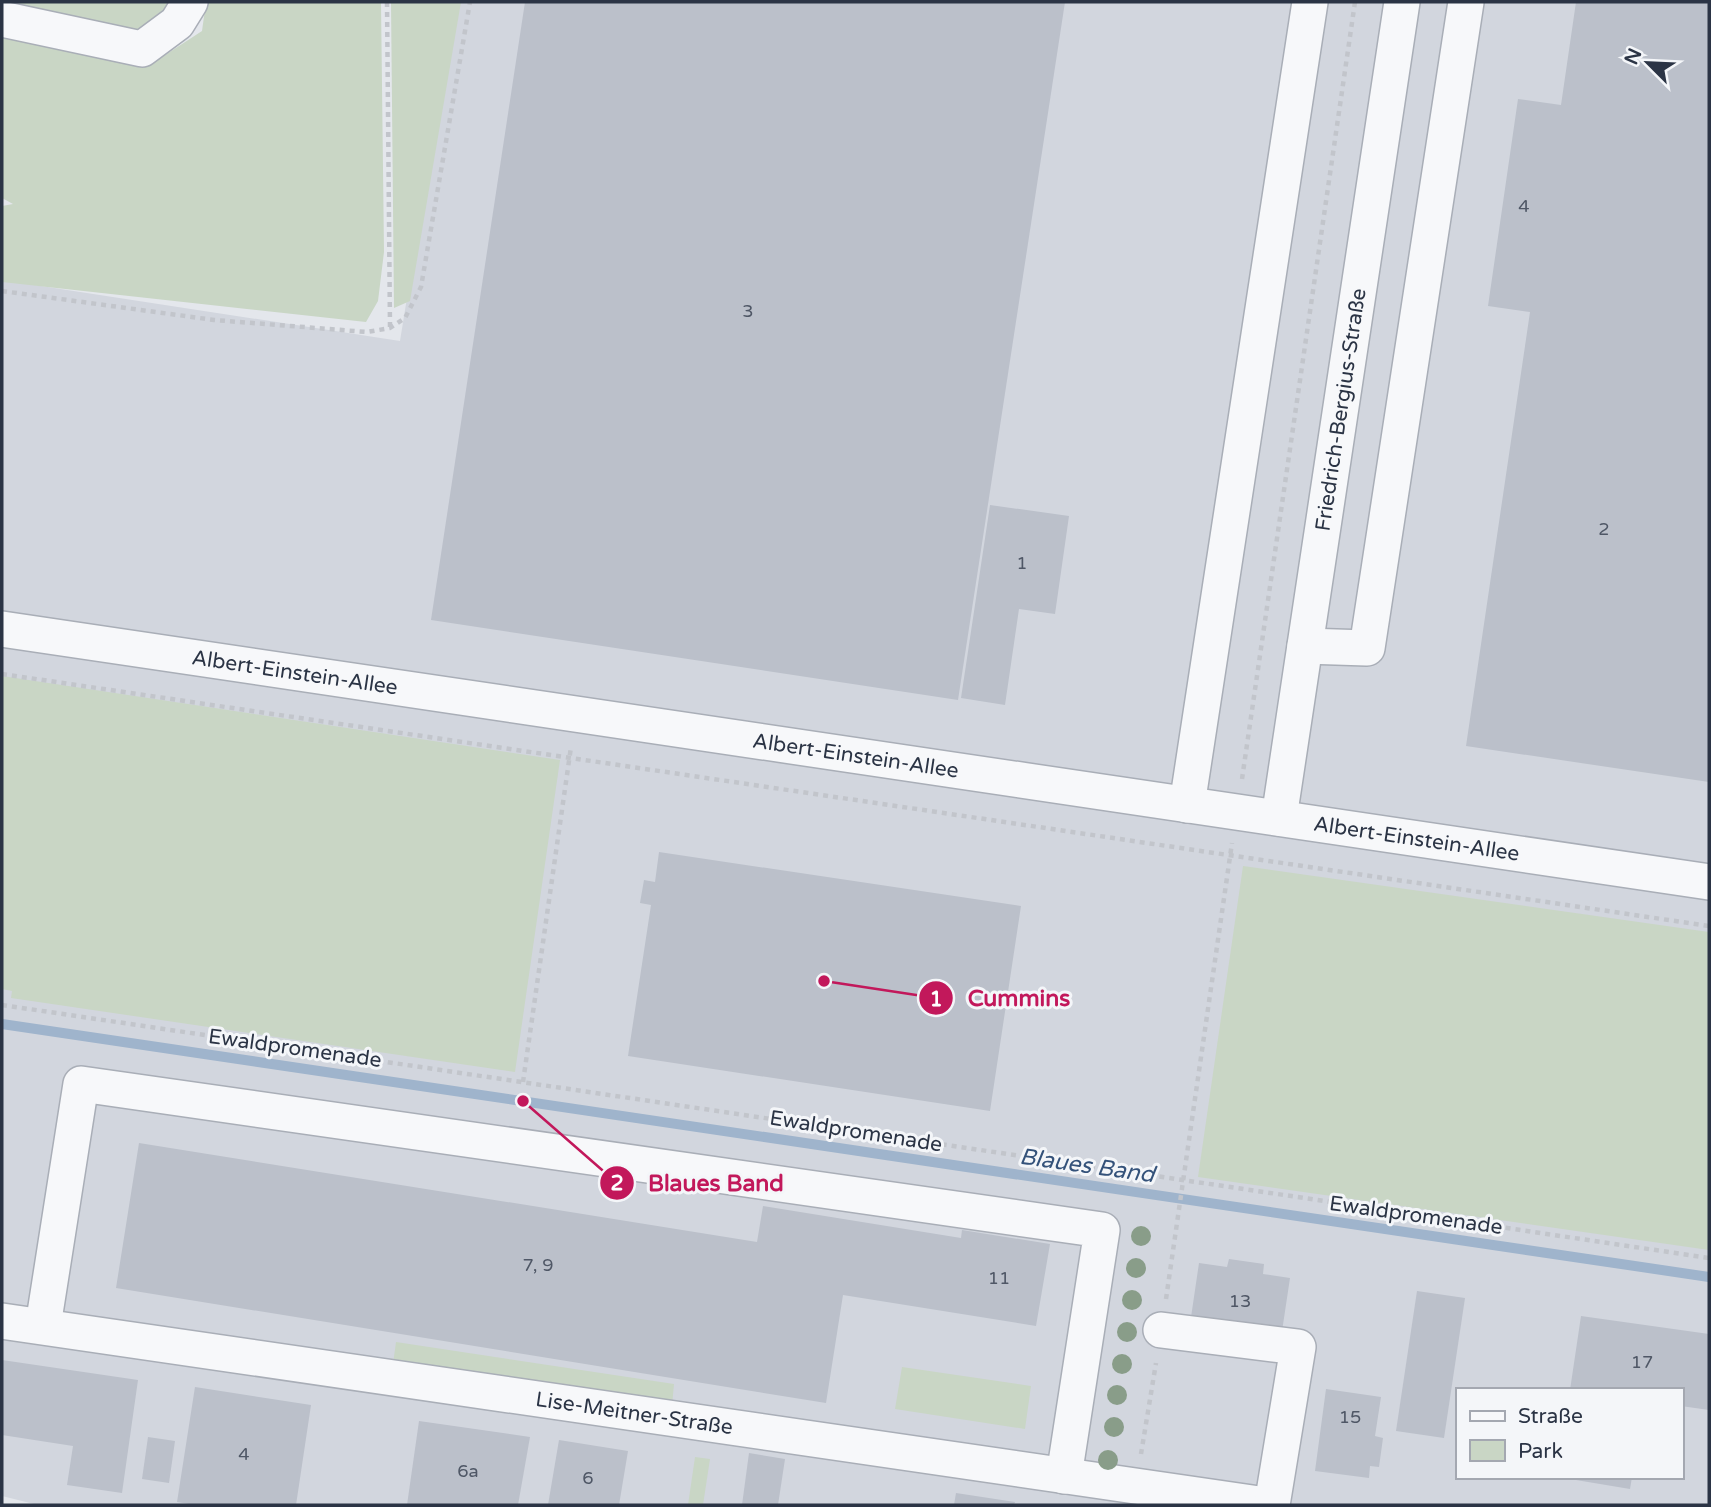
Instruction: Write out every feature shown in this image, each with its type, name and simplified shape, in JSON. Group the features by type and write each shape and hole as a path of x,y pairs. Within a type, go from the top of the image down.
{"street":[{"path":"2,19 142,48 177,23 190,2"},
{"path":"1187,805 1311,2"},
{"name":"Friedrich-Bergius-Straße","path":"1279,818 1402,2"},
{"path":"1305,646 1367,648 1466,2"},
{"name":"Albert-Einstein-Allee","path":"2,629 1709,882"},
{"path":"43,1326 81,1084 1102,1230 1064,1476"},
{"name":"Lise-Meitner-Straße","path":"2,1321 1266,1505"},
{"path":"1161,1330 1298,1348 1272,1505"}],"path":[{"path":"387,2 390,328"},
{"path":"2,291 214,320 367,332 390,328 405,318 421,287 470,2"},
{"path":"1177,1224 1355,2"},
{"path":"2,674 1709,926"},
{"path":"523,1082 576,714"},
{"name":"Ewaldpromenade","path":"2,1005 1709,1258"}],"shaded area":[{"path":"455,2 1709,2 1709,1505 38,1505 2,1496 2,280 400,341"}],"green space":[{"path":"2,2 175,2 150,31 128,36 2,15"},
{"path":"206,2 381,2 384,252 378,301 366,322 2,282 2,206 13,204 2,198 2,33 159,59 202,31"},
{"path":"391,2 461,2 410,301 394,308"},
{"path":"2,676 560,760 515,1072 11,998 12,991 2,989"},
{"path":"1243,866 1709,932 1709,1250 1198,1177"},
{"path":"396,1342 674,1384 672,1406 393,1364"},
{"path":"902,1367 1031,1386 1025,1429 895,1409"},
{"path":"695,1457 710,1459 703,1505 688,1505"}],"building":[{"path":"525,2 1065,2 958,700 431,620"},
{"path":"1576,2 1709,2 1709,782 1466,746 1530,312 1488,306 1518,99 1561,105"},
{"path":"990,505 1069,516 1055,614 1019,609 1005,705 961,698"},
{"path":"659,852 1021,906 990,1111 628,1056 651,905 640,903 644,880 655,882"},
{"path":"139,1143 757,1242 763,1206 961,1238 962,1230 1050,1244 1036,1326 843,1295 826,1403 116,1288"},
{"path":"1229,1259 1264,1264 1263,1274 1290,1278 1281,1338 1190,1324 1199,1263 1227,1267"},
{"path":"1417,1291 1465,1298 1444,1438 1396,1431"},
{"path":"1581,1316 1709,1334 1709,1410 1683,1406 1683,1388 1570,1388"},
{"path":"2,1360 138,1380 122,1493 67,1485 73,1446 2,1435"},
{"path":"195,1387 311,1405 296,1505 195,1505 177,1502"},
{"path":"1326,1389 1381,1397 1375,1436 1383,1438 1379,1467 1370,1466 1369,1478 1315,1471"},
{"path":"419,1421 530,1437 518,1505 407,1505"},
{"path":"148,1437 175,1441 169,1483 142,1479"},
{"path":"559,1440 628,1451 619,1505 548,1505"},
{"path":"749,1453 785,1459 778,1505 742,1505"},
{"path":"1570,1479 1632,1479 1630,1489"},
{"path":"956,1493 1015,1502 1014,1505 954,1505"}],"waterway":[{"name":"Blaues Band","path":"2,1024 1709,1277"}],"place":[{"name":"Cummins","path":"824,981"},
{"name":"Blaues Band","path":"523,1101"}]}
